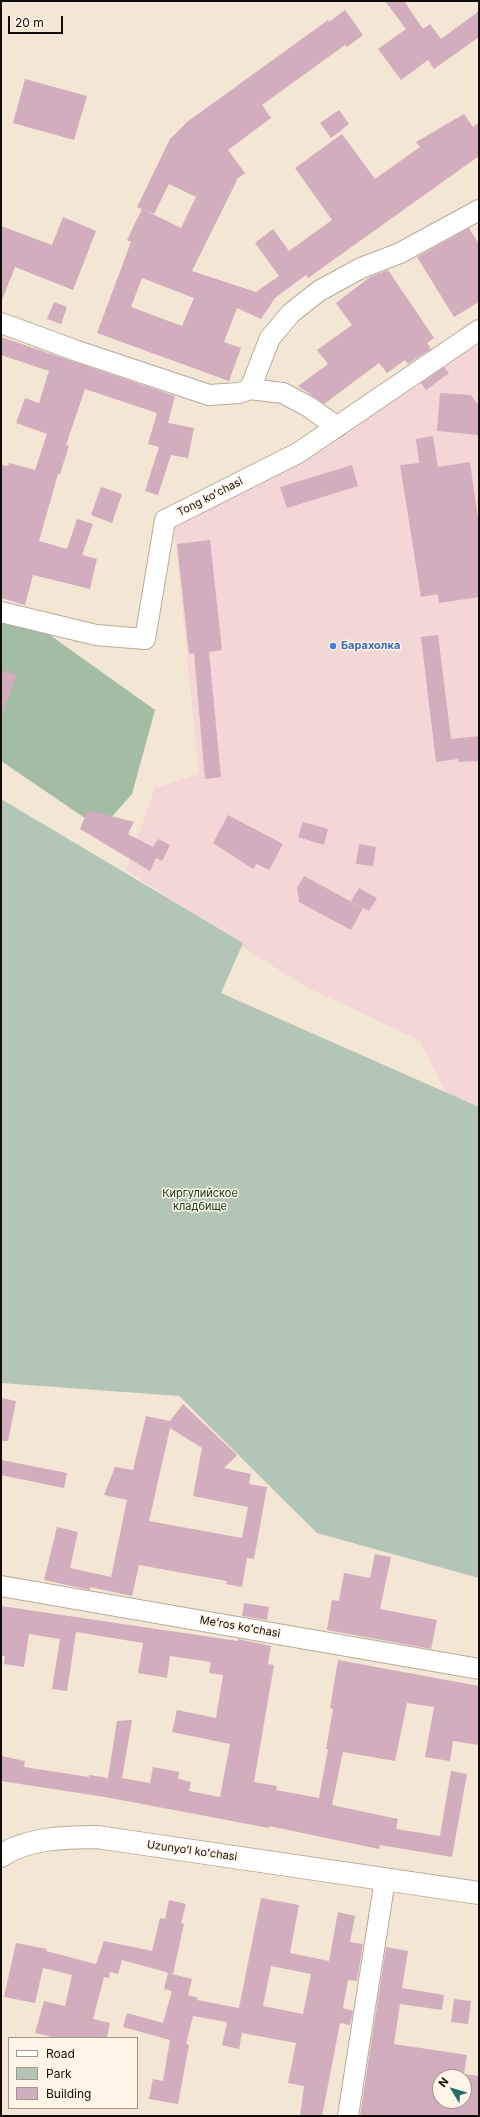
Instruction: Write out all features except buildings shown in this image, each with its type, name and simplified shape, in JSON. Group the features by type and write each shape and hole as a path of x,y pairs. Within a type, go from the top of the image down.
{"main road":[{"name":"Uzunyoʻl koʻchasi","path":"2,1852 50,1840 74,1837 97,1837 479,1893"}],"street":[{"path":"250,389 270,338 291,313 319,291 361,268 400,253 479,210"},
{"path":"1,323 77,351 209,395 239,392 250,389 283,393 309,407 337,427"},
{"name":"Tong koʻchasi","path":"1,612 96,635 144,639 166,520 298,453 479,330"},
{"name":"Meʻros koʻchasi","path":"1,1586 479,1670"},
{"path":"348,2116 385,1879"}],"shaded area":[{"name":"Барахолка","path":"479,330 479,1107 446,1093 419,1040 302,985 126,870 155,788 199,774 173,518"}],"green space":[{"path":"1,617 40,628 155,710 132,794 101,829 1,761"},
{"name":"Киргулийское кладбище","path":"1,799 243,943 221,993 479,1107 479,1578 317,1533 179,1396 1,1383"}],"place":[{"name":"Барахолка","path":"333,646"}]}
